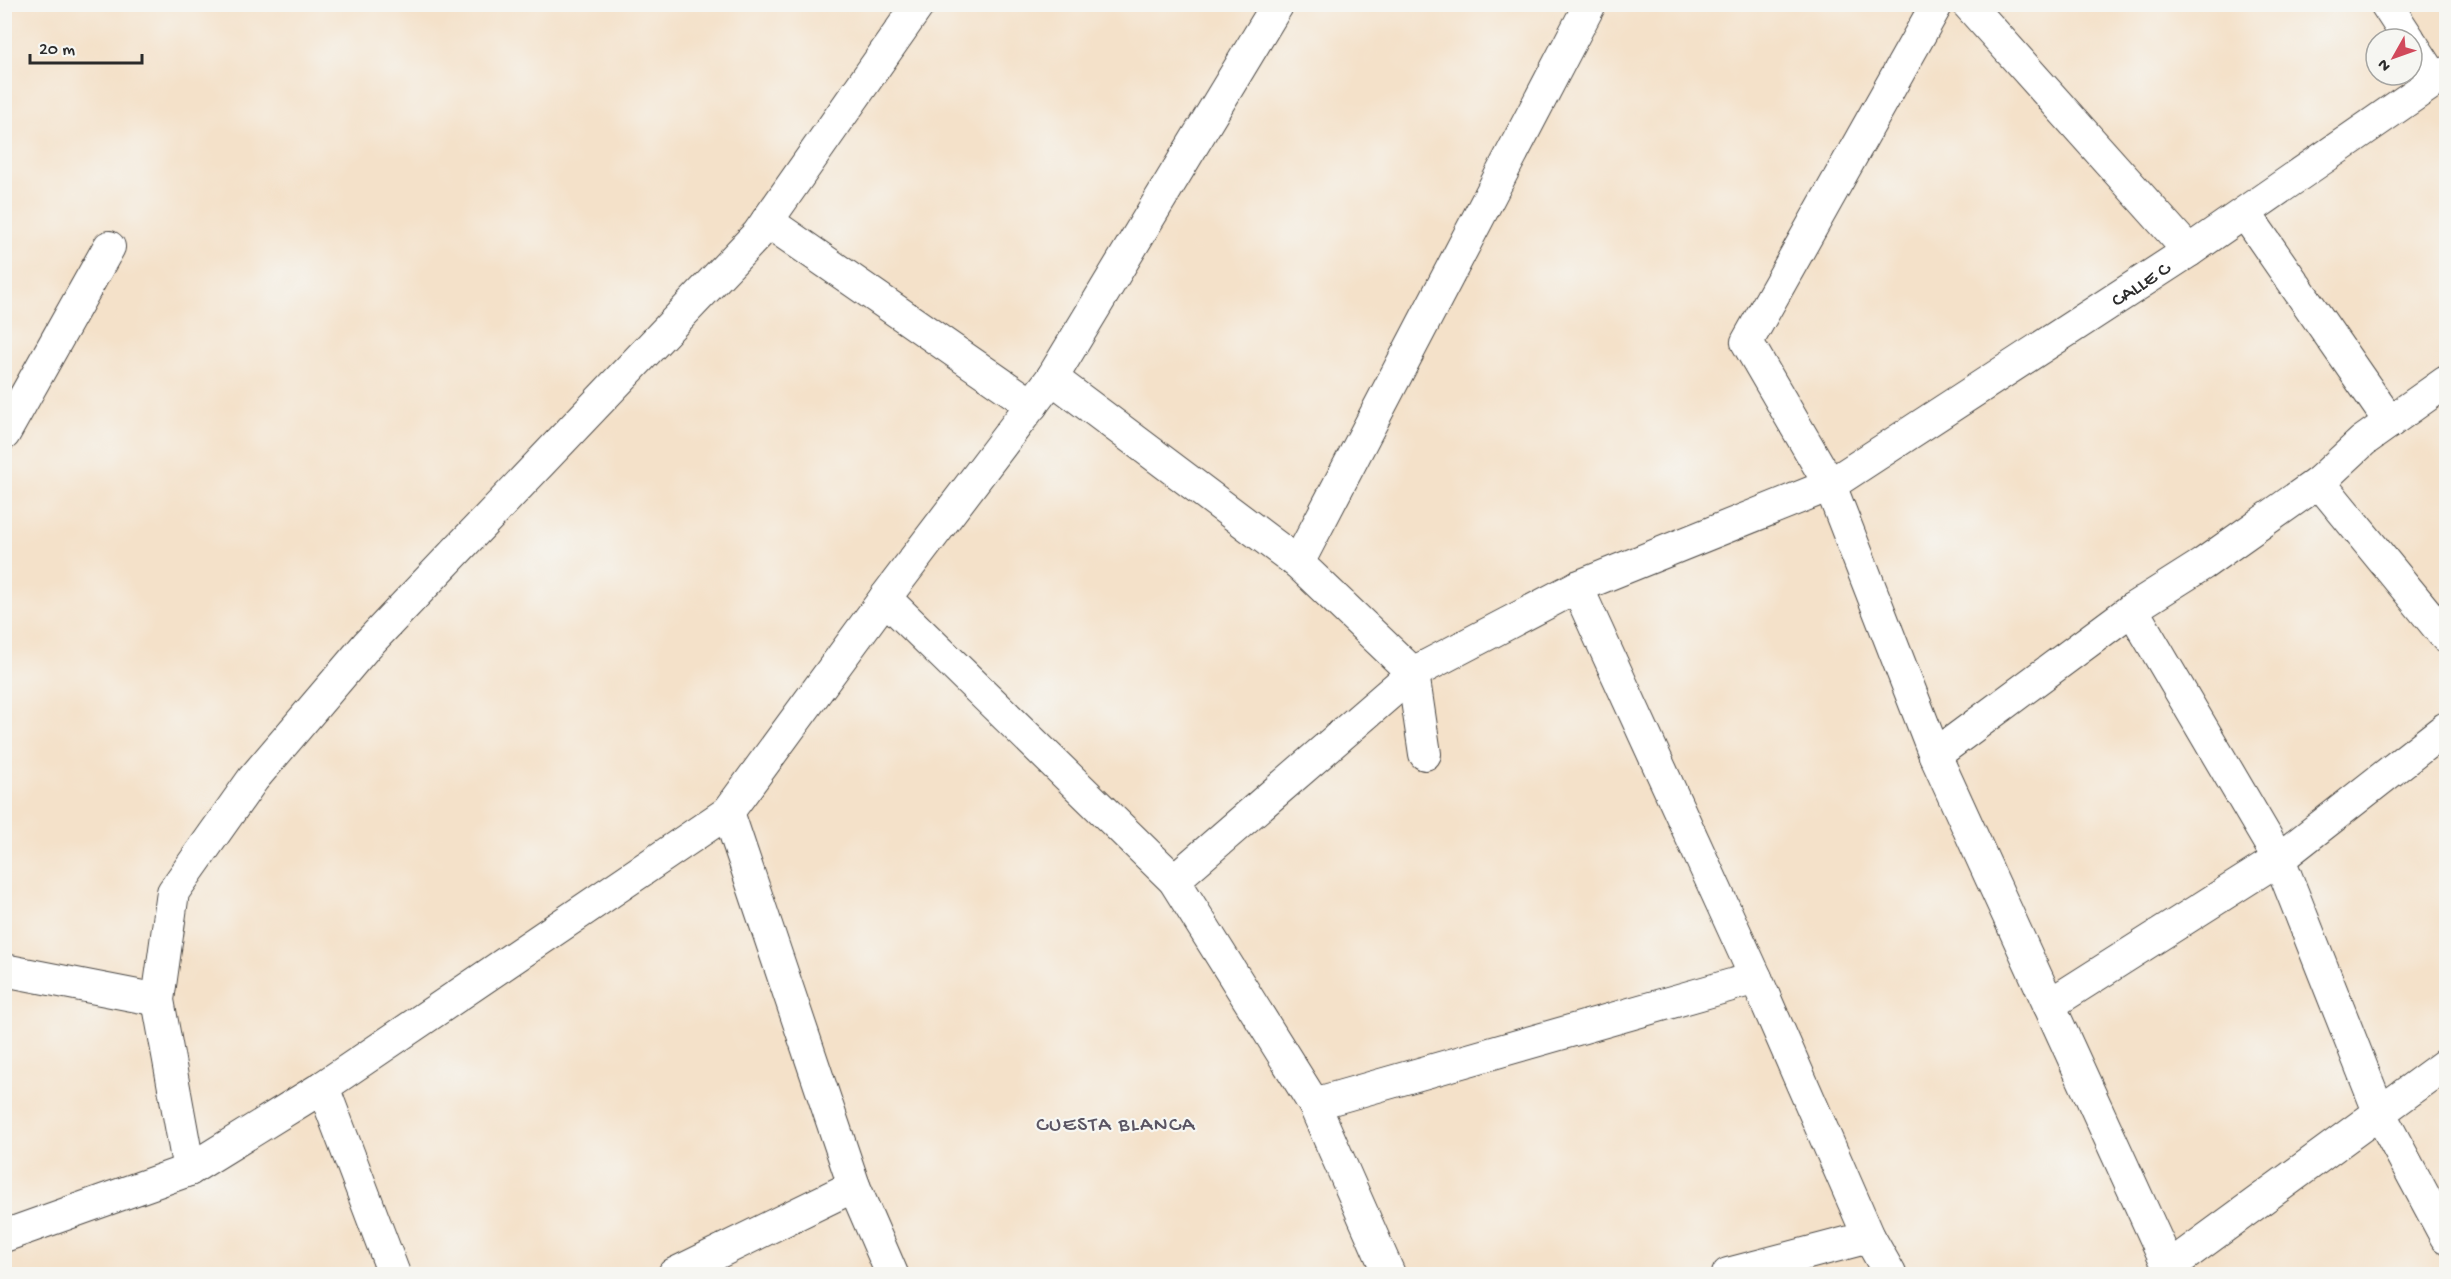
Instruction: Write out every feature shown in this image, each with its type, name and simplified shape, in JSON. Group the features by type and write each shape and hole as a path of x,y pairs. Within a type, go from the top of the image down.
{"street":[{"path":"189,1170 158,1000 172,892 253,779 367,645 758,234 919,4"},
{"path":"4,1236 189,1170 323,1087 728,812 885,598 1052,378 1278,4"},
{"path":"1298,562 1590,4"},
{"path":"1937,4 1747,342 1830,485 1935,755 2171,1271 2446,1065"},
{"path":"1968,4 2188,251"},
{"path":"2386,4 2401,27"},
{"path":"2424,58 2441,77"},
{"name":"CALLE C","path":"1174,880 1413,673 1576,587 1830,485 2245,213 2441,77"},
{"path":"2245,213 2390,422"},
{"path":"767,221 1032,405"},
{"path":"4,434 109,248"},
{"path":"1052,378 1298,562 1413,673 1425,754"},
{"path":"1935,755 2132,609 2203,564 2319,482 2363,441 2446,382"},
{"path":"2319,482 2446,637"},
{"path":"1576,587 1756,978 1869,1237 1890,1275"},
{"path":"885,598 1174,880 1314,1104 1389,1275"},
{"path":"2132,609 2279,859 2380,1114 2446,1237"},
{"path":"2049,1005 2279,859 2446,728"},
{"path":"728,812 854,1186 892,1275"},
{"path":"4,970 158,1000"},
{"path":"1314,1104 1756,978"},
{"path":"323,1087 394,1275"},
{"path":"674,1275 854,1186"},
{"path":"1728,1275 1869,1237"}],"district":[{"name":"CUESTA BLANCA","path":"1116,1123"}]}
